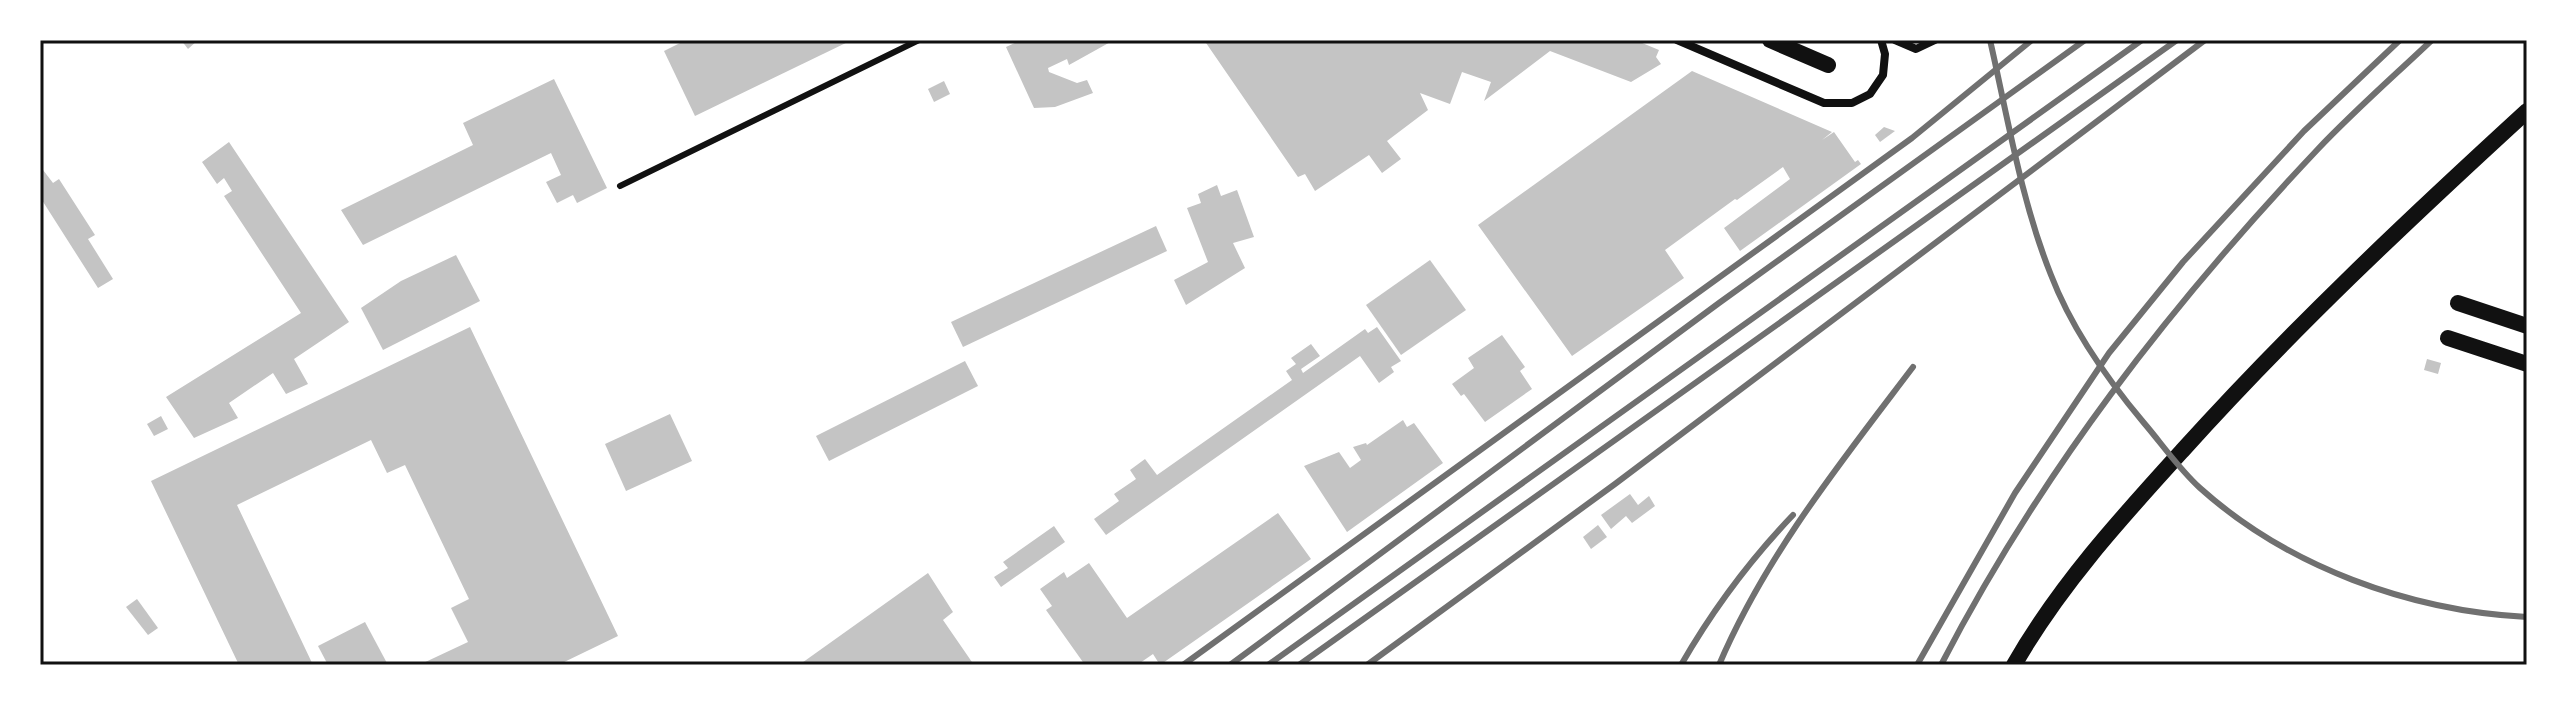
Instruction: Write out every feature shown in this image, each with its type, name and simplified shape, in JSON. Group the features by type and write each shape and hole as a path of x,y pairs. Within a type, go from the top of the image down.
{"main road":[{"path":"1770,40 1828,65"},
{"path":"2014,665 2070,581 2130,507 2217,411 2431,199 2527,111"},
{"path":"2458,303 2527,326"},
{"path":"2448,338 2527,364"}],"street":[{"path":"1677,40 1824,103 1852,103 1870,94 1883,75 1885,54 1881,40"},
{"path":"1895,40 1916,49 1935,40"}],"lane":[{"path":"620,186 919,40"}],"building":[{"path":"181,40 198,40 188,49"},
{"path":"686,40 852,40 695,116 664,51"},
{"path":"1021,40 1114,40 1069,65 1067,59 1048,68 1049,72 1077,83 1087,80 1093,93 1055,107 1034,108 1006,47"},
{"path":"1204,40 1635,40 1659,50 1656,57 1661,64 1631,82 1550,51 1484,101 1491,82 1462,72 1450,104 1420,93 1428,110 1387,141 1401,159 1382,173 1369,155 1315,191 1305,174 1298,177"},
{"path":"1692,71 1832,132 1822,140 1834,132 1855,162 1858,160 1861,164 1740,251 1724,228 1790,179 1783,167 1665,250 1684,278 1572,356 1478,225"},
{"path":"554,79 607,188 577,203 573,195 557,203 546,182 561,175 551,153 363,245 341,210 473,145 463,123"},
{"path":"944,81 950,94 934,102 928,89"},
{"path":"1884,127 1895,131 1880,142 1875,135"},
{"path":"229,142 349,322 294,359 308,384 286,394 273,373 229,403 238,418 194,438 166,397 301,313 224,196 232,191 224,178 217,184 202,162"},
{"path":"40,166 53,183 59,179 95,235 88,239 113,279 98,288 40,197"},
{"path":"1217,185 1221,196 1237,190 1254,237 1233,243 1245,268 1186,305 1174,280 1208,262 1187,208 1201,203 1198,194"},
{"path":"1156,226 1167,251 963,347 951,322"},
{"path":"456,255 480,301 383,350 361,308 401,281"},
{"path":"1430,260 1466,310 1401,355 1366,305"},
{"path":"470,327 618,636 558,665 419,665 468,642 451,608 469,599 405,465 387,473 371,440 237,505 313,665 239,665 151,481"},
{"path":"1377,327 1401,361 1391,367 1394,372 1379,383 1360,356 1106,535 1094,519 1119,501 1114,494 1136,479 1130,470 1145,459 1157,475 1292,380 1286,371 1296,364 1291,358 1311,344 1320,356 1301,369 1303,373 1365,329 1368,333"},
{"path":"1502,335 1525,367 1520,371 1532,389 1485,422 1464,394 1461,396 1452,384 1474,368 1468,358"},
{"path":"2427,359 2441,363 2438,374 2424,370"},
{"path":"965,361 978,386 829,461 816,436"},
{"path":"670,414 692,461 626,491 605,444"},
{"path":"161,416 168,429 154,436 147,424"},
{"path":"1403,420 1407,427 1414,423 1443,463 1347,532 1304,466 1339,452 1350,468 1361,460 1353,447 1367,445"},
{"path":"1630,494 1638,505 1649,496 1655,506 1632,523 1626,516 1611,529 1601,515"},
{"path":"1278,513 1311,559 1160,665 1153,654 1137,665 1085,665 1046,610 1052,606 1040,589 1064,572 1067,578 1089,563 1127,618"},
{"path":"1598,525 1607,537 1591,549 1583,537"},
{"path":"1054,526 1065,542 1001,587 994,577 1008,568 1003,562"},
{"path":"928,573 953,612 943,620 974,665 799,665"},
{"path":"137,599 158,628 148,635 126,607"},
{"path":"365,622 388,665 328,665 318,646"}],"railway":[{"path":"1990,40 2023,189 2060,295 2104,371 2185,473 2235,516 2272,541 2353,580 2439,605 2527,617"},
{"path":"1183,665 1912,138 2032,40"},
{"path":"1230,665 1719,303 2085,40"},
{"path":"1268,665 2142,40"},
{"path":"1299,665 2177,40"},
{"path":"1367,665 1615,484 2205,40"},
{"path":"1917,665 2015,493 2109,353 2183,262 2304,131 2400,40"},
{"path":"1941,665 2021,525 2111,394 2160,331 2210,269 2318,149 2432,40"},
{"path":"1719,665 1782,547 1832,474 1913,367"},
{"path":"1681,665 1732,587 1793,515"}]}
